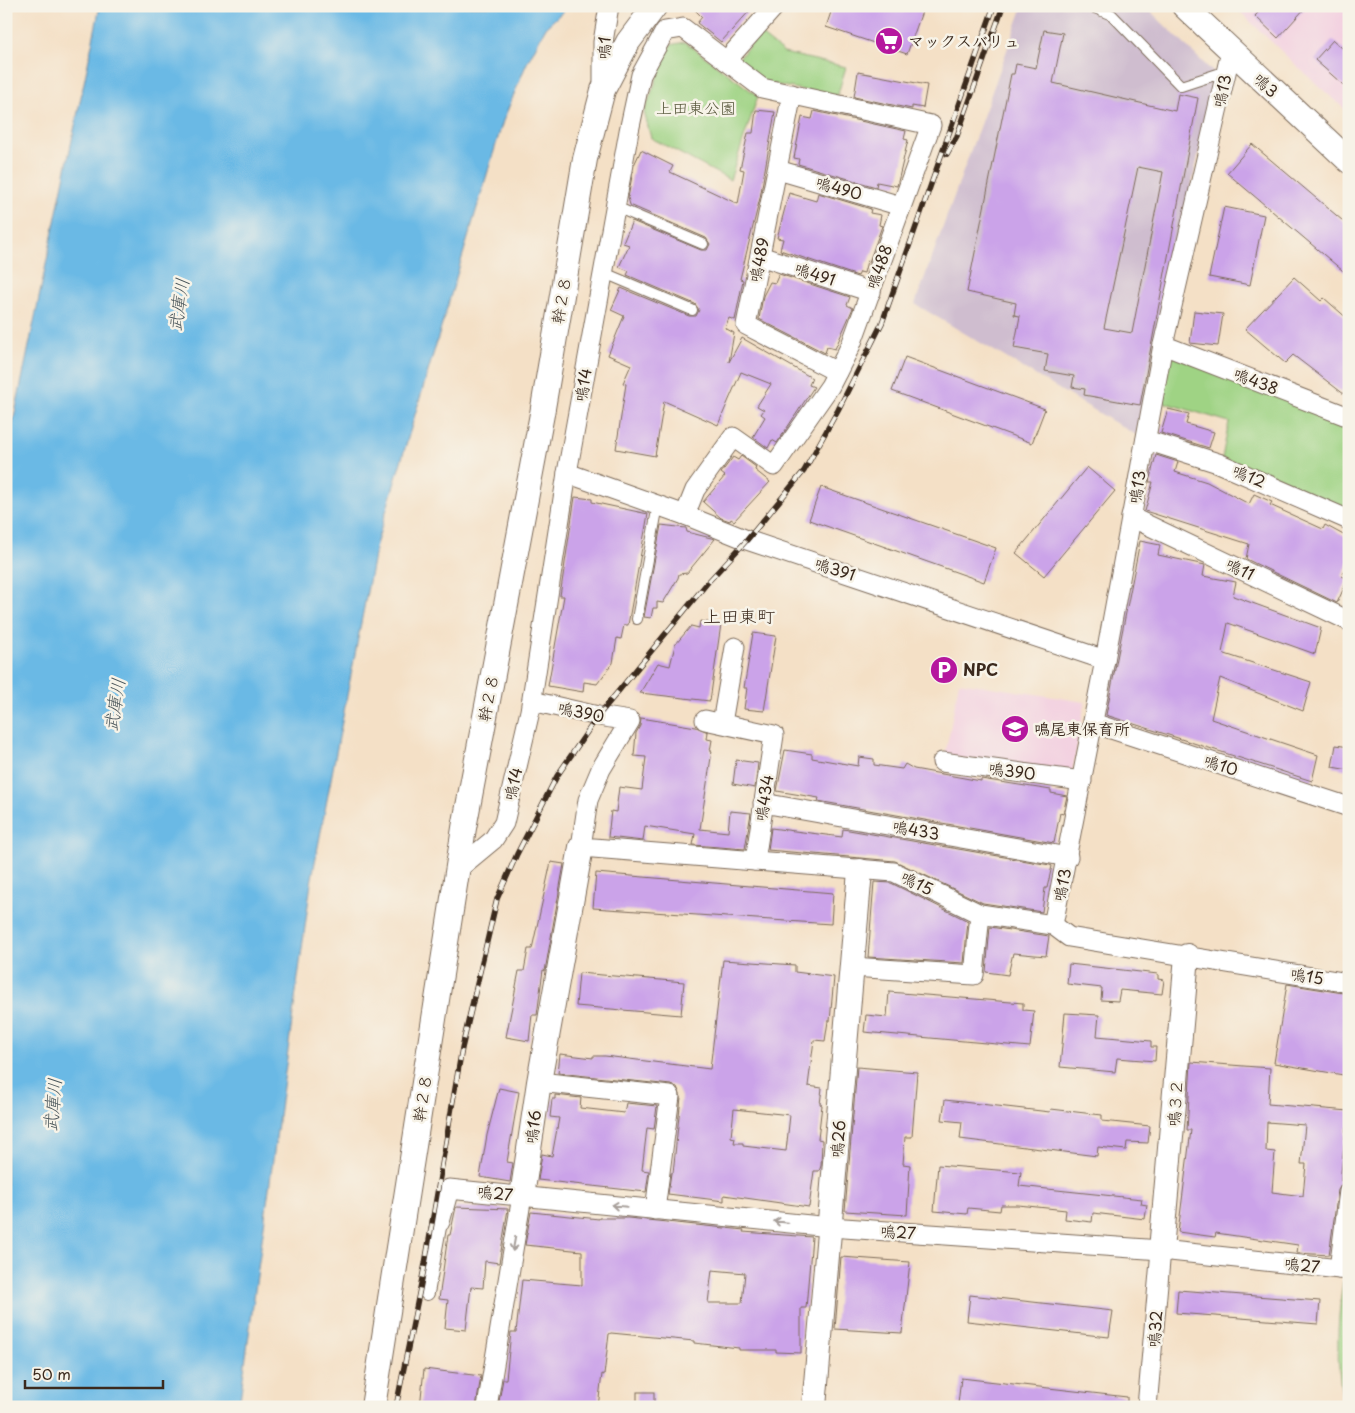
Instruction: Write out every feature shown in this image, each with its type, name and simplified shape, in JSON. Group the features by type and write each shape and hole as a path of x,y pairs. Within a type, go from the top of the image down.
{"street":[{"name":"鳴1","path":"603,90 603,42 609,6"},
{"name":"幹２８","path":"373,1407 458,869 542,414 585,159 603,90 628,42 655,6"},
{"path":"726,61 775,6"},
{"name":"鳴3","path":"1184,6 1229,61 1349,162"},
{"name":"鳴14","path":"458,869 493,840 504,823 532,701 567,474 602,272 641,75 665,31 683,28 726,61"},
{"name":"鳴488","path":"685,515 695,490 733,437 774,466 838,372 851,345 871,292 931,125 762,88 726,61"},
{"name":"鳴13","path":"1053,925 1068,857 1163,345 1229,61"},
{"name":"鳴489","path":"792,94 746,325 838,372"},
{"name":"鳴490","path":"778,170 901,206"},
{"name":"鳴491","path":"760,256 871,292"},
{"name":"鳴438","path":"1163,345 1349,417"},
{"name":"鳴12","path":"1146,440 1218,463 1349,520"},
{"name":"鳴391","path":"567,474 658,505 747,540 1105,660"},
{"name":"鳴11","path":"1132,517 1348,619"},
{"name":"鳴434","path":"735,647 714,722 774,735 755,861"},
{"name":"鳴390","path":"532,701 630,721 601,768 588,800 581,847"},
{"name":"鳴10","path":"1093,723 1349,807"},
{"name":"鳴390","path":"942,762 1082,781"},
{"name":"鳴433","path":"764,802 1068,857"},
{"name":"鳴15","path":"581,847 860,871 894,872 980,914 1053,925 1069,938 1349,983"},
{"name":"鳴16","path":"487,1407 539,1082 581,847"},
{"name":"鳴26","path":"814,1407 860,871"},
{"path":"852,967 974,975 980,914"},
{"name":"鳴３２","path":"1161,1250 1186,956"},
{"path":"539,1082 670,1096 655,1210"},
{"name":"鳴27","path":"440,1222 449,1189 830,1227 1161,1250 1344,1270"},
{"path":"1344,1270 1349,1190"},
{"path":"427,1293 440,1222"},
{"name":"鳴32","path":"1147,1407 1161,1250"}],"lane":[{"path":"1090,6 1112,15 1181,86 1229,61"},
{"path":"616,207 703,244"},
{"path":"602,272 692,310"},
{"path":"637,618 658,505"}],"shaded area":[{"path":"1023,6 1145,6 1216,75 1136,435 915,304"},
{"path":"1234,6 1349,6 1349,113 1301,70"},
{"name":"鳴尾東保育所","path":"959,682 1085,702 1072,773 945,756"}],"green space":[{"path":"760,34 784,53 846,67 837,97 763,82 737,60"},
{"name":"上田東公園","path":"685,42 758,96 730,180 651,138 644,112 670,45"},
{"path":"1167,353 1349,424 1349,516 1222,458 1229,422 1159,401"},
{"path":"1343,1282 1349,1282 1349,1407 1344,1407 1338,1359 1338,1330"}],"water":[{"name":"武庫川","path":"100,6 569,6 546,27 526,65 503,121 376,545 311,883 239,1407 6,1407 6,456"}],"building":[{"path":"691,6 754,6 721,42 697,23 702,17"},
{"name":"マックスバリュ","path":"833,6 924,6 907,54 826,27"},
{"path":"1264,6 1307,6 1278,38 1255,16"},
{"path":"1044,30 1063,33 1053,83 1175,111 1178,94 1198,98 1140,405 1084,395 1085,389 1072,387 1074,376 1045,371 1048,354 1014,348 1020,316 1014,315 1016,303 967,292 1011,74 1014,74 1016,64 1036,68","holes":["1138,167 1163,172 1132,333 1104,328"]},
{"path":"1333,40 1349,54 1349,90 1315,60"},
{"path":"858,72 927,85 923,108 912,106 912,109 854,97"},
{"path":"756,110 775,112 760,198 740,279 743,280 735,320 729,318 725,328 734,333 729,362 742,338 812,378 809,385 814,387 777,443 772,440 768,448 753,437 765,417 761,414 764,410 757,406 771,384 741,372 718,425 664,401 655,456 616,449 626,384 623,383 631,365 608,355 624,316 611,310 621,288 689,316 696,316 699,310 695,304 627,275 629,271 619,267 629,245 623,243 632,221 701,250 707,250 710,244 706,238 630,205 628,198 634,165 641,150 673,166 670,172 738,204 744,170 740,169 748,133 753,133"},
{"path":"814,111 906,131 904,139 908,140 897,186 877,182 876,187 798,164 799,159 794,158 802,117 812,119"},
{"path":"1252,144 1349,226 1349,276 1227,173"},
{"path":"789,193 816,201 818,193 871,209 870,213 881,215 879,225 882,226 864,273 860,272 858,276 780,250 783,239 777,238"},
{"path":"1224,207 1264,215 1250,285 1209,277"},
{"path":"779,274 850,297 847,305 853,308 835,349 827,347 825,353 759,319 763,296 770,282 775,283"},
{"path":"1294,277 1321,301 1324,298 1349,320 1349,398 1293,355 1285,363 1245,329"},
{"path":"1194,311 1223,314 1218,346 1190,343"},
{"path":"905,357 1045,409 1032,443 892,391"},
{"path":"1168,409 1189,414 1186,424 1214,432 1209,448 1161,433"},
{"path":"1156,455 1178,462 1175,472 1207,482 1249,504 1254,494 1272,502 1270,505 1323,529 1325,525 1349,538 1349,562 1342,576 1348,579 1337,603 1246,559 1249,544 1145,511 1153,482 1149,482"},
{"path":"741,456 756,467 755,470 770,482 734,521 731,519 730,521 721,518 703,502 725,476 721,473 733,457 738,460"},
{"path":"1087,467 1115,491 1044,576 1016,553"},
{"path":"821,487 996,548 984,582 809,520"},
{"path":"575,497 592,499 592,502 648,514 628,625 624,625 621,639 617,638 613,663 597,684 584,682 583,692 548,686 564,596 560,596"},
{"path":"661,525 686,528 687,532 715,539 687,573 679,574 663,603 657,602 657,608 653,608 651,618 644,617"},
{"path":"1140,541 1160,545 1158,555 1205,565 1203,576 1236,582 1233,596 1321,628 1315,654 1228,623 1222,653 1311,682 1303,711 1220,678 1211,719 1318,755 1312,781 1106,715"},
{"path":"700,621 721,624 710,701 640,693 658,663 670,666 675,645 691,626 699,628"},
{"path":"753,633 776,636 764,711 744,709 747,688 744,688"},
{"path":"641,718 696,727 708,732 707,739 712,740 710,751 712,751 700,829 728,832 730,811 751,813 745,849 693,845 695,834 645,826 643,841 608,837 611,811 616,812 619,787 642,790 646,757 634,756 636,733 640,726"},
{"path":"1336,745 1349,747 1349,770 1332,767"},
{"path":"785,750 812,754 812,758 858,766 859,757 874,759 874,765 902,769 905,764 914,769 981,781 981,779 1051,790 1051,793 1067,796 1063,814 1060,813 1054,843 818,801 819,798 777,791"},
{"path":"736,760 758,763 755,788 733,784"},
{"path":"771,828 842,837 843,829 1050,865 1052,866 1047,888 1045,888 1042,912 983,903 895,861 768,850"},
{"path":"551,862 564,864 545,971 543,970 537,1015 532,1015 529,1041 506,1037 519,971 524,971 528,949 532,949"},
{"path":"596,873 833,893 831,924 593,908"},
{"path":"874,882 891,883 968,921 964,963 868,957"},
{"path":"990,927 1049,936 1046,956 1013,953 1008,975 986,972"},
{"path":"723,960 795,965 795,972 834,977 830,1021 828,1021 825,1041 814,1040 808,1086 822,1088 818,1139 822,1140 821,1166 819,1171 814,1171 809,1207 724,1195 724,1201 668,1194 671,1173 673,1173 681,1097 677,1087 558,1073 560,1054 593,1058 593,1056 605,1056 710,1069","holes":["734,1109 790,1115 786,1151 743,1146 743,1143 734,1143 735,1138 731,1137"]},
{"path":"1069,964 1158,974 1158,979 1164,980 1162,994 1120,990 1118,1001 1101,1000 1102,988 1067,984"},
{"path":"579,973 684,982 681,1015 576,1006"},
{"path":"1287,984 1349,994 1349,1076 1274,1063"},
{"path":"889,992 1023,1003 1023,1010 1034,1011 1030,1047 864,1032 866,1015 887,1017"},
{"path":"1065,1013 1099,1015 1097,1036 1151,1041 1151,1047 1156,1047 1155,1061 1117,1058 1115,1072 1060,1067"},
{"path":"1191,1062 1270,1068 1268,1104 1349,1111 1349,1129 1346,1128 1341,1173 1341,1181 1344,1181 1338,1190 1329,1255 1297,1253 1298,1245 1216,1233 1215,1237 1178,1232 1191,1130 1187,1130","holes":["1267,1122 1305,1125 1301,1164 1306,1164 1303,1196 1272,1192 1275,1152 1266,1151"]},
{"path":"857,1067 917,1072 912,1137 905,1137 903,1164 910,1165 907,1215 845,1211"},
{"path":"499,1088 519,1092 507,1162 513,1163 510,1182 480,1177 487,1135"},
{"path":"555,1095 581,1098 580,1108 624,1113 626,1103 657,1106 654,1129 647,1128 642,1170 649,1171 646,1192 538,1180 542,1154 552,1156 559,1118 550,1117 552,1099 555,1099"},
{"path":"945,1100 1050,1112 1051,1109 1102,1115 1102,1121 1150,1126 1148,1143 1127,1142 1126,1150 1098,1147 1097,1156 960,1139 962,1122 942,1120"},
{"path":"938,1165 1021,1172 1019,1186 1142,1199 1141,1204 1147,1205 1145,1219 1093,1213 1092,1222 1065,1219 1066,1210 1018,1205 1001,1205 1000,1211 968,1208 967,1214 934,1211"},
{"path":"456,1207 508,1209 499,1263 485,1261 483,1288 471,1287 466,1330 445,1328 448,1300 439,1299 448,1235 450,1235"},
{"path":"531,1212 599,1219 628,1218 744,1230 743,1232 812,1237 806,1308 801,1308 801,1353 776,1352 776,1350 739,1350 739,1348 694,1343 694,1341 611,1333 609,1334 598,1407 498,1407 503,1379 506,1379 511,1332 516,1332 522,1280 582,1285 582,1251 525,1245","holes":["712,1270 745,1273 742,1303 708,1303"]},
{"path":"841,1257 910,1262 902,1333 835,1329"},
{"path":"1178,1290 1320,1301 1318,1324 1176,1313"},
{"path":"970,1295 1113,1311 1109,1337 967,1321"},
{"path":"424,1369 481,1376 476,1407 420,1407"},
{"path":"961,1378 1127,1397 1127,1407 981,1407 958,1404"},
{"path":"637,1392 654,1392 654,1407 637,1407"}],"railway":[{"path":"396,1407 425,1264 462,1048 497,899 517,854 557,776 598,716 708,582 747,540 804,471 838,410 882,323 994,6"},
{"path":"947,154 957,136 1003,6"}],"place":[{"name":"マックスバリュ","path":"889,41"},
{"name":"NPC","path":"944,670"},
{"name":"鳴尾東保育所","path":"1015,729"}],"district":[{"name":"上田東町","path":"739,617"}]}
